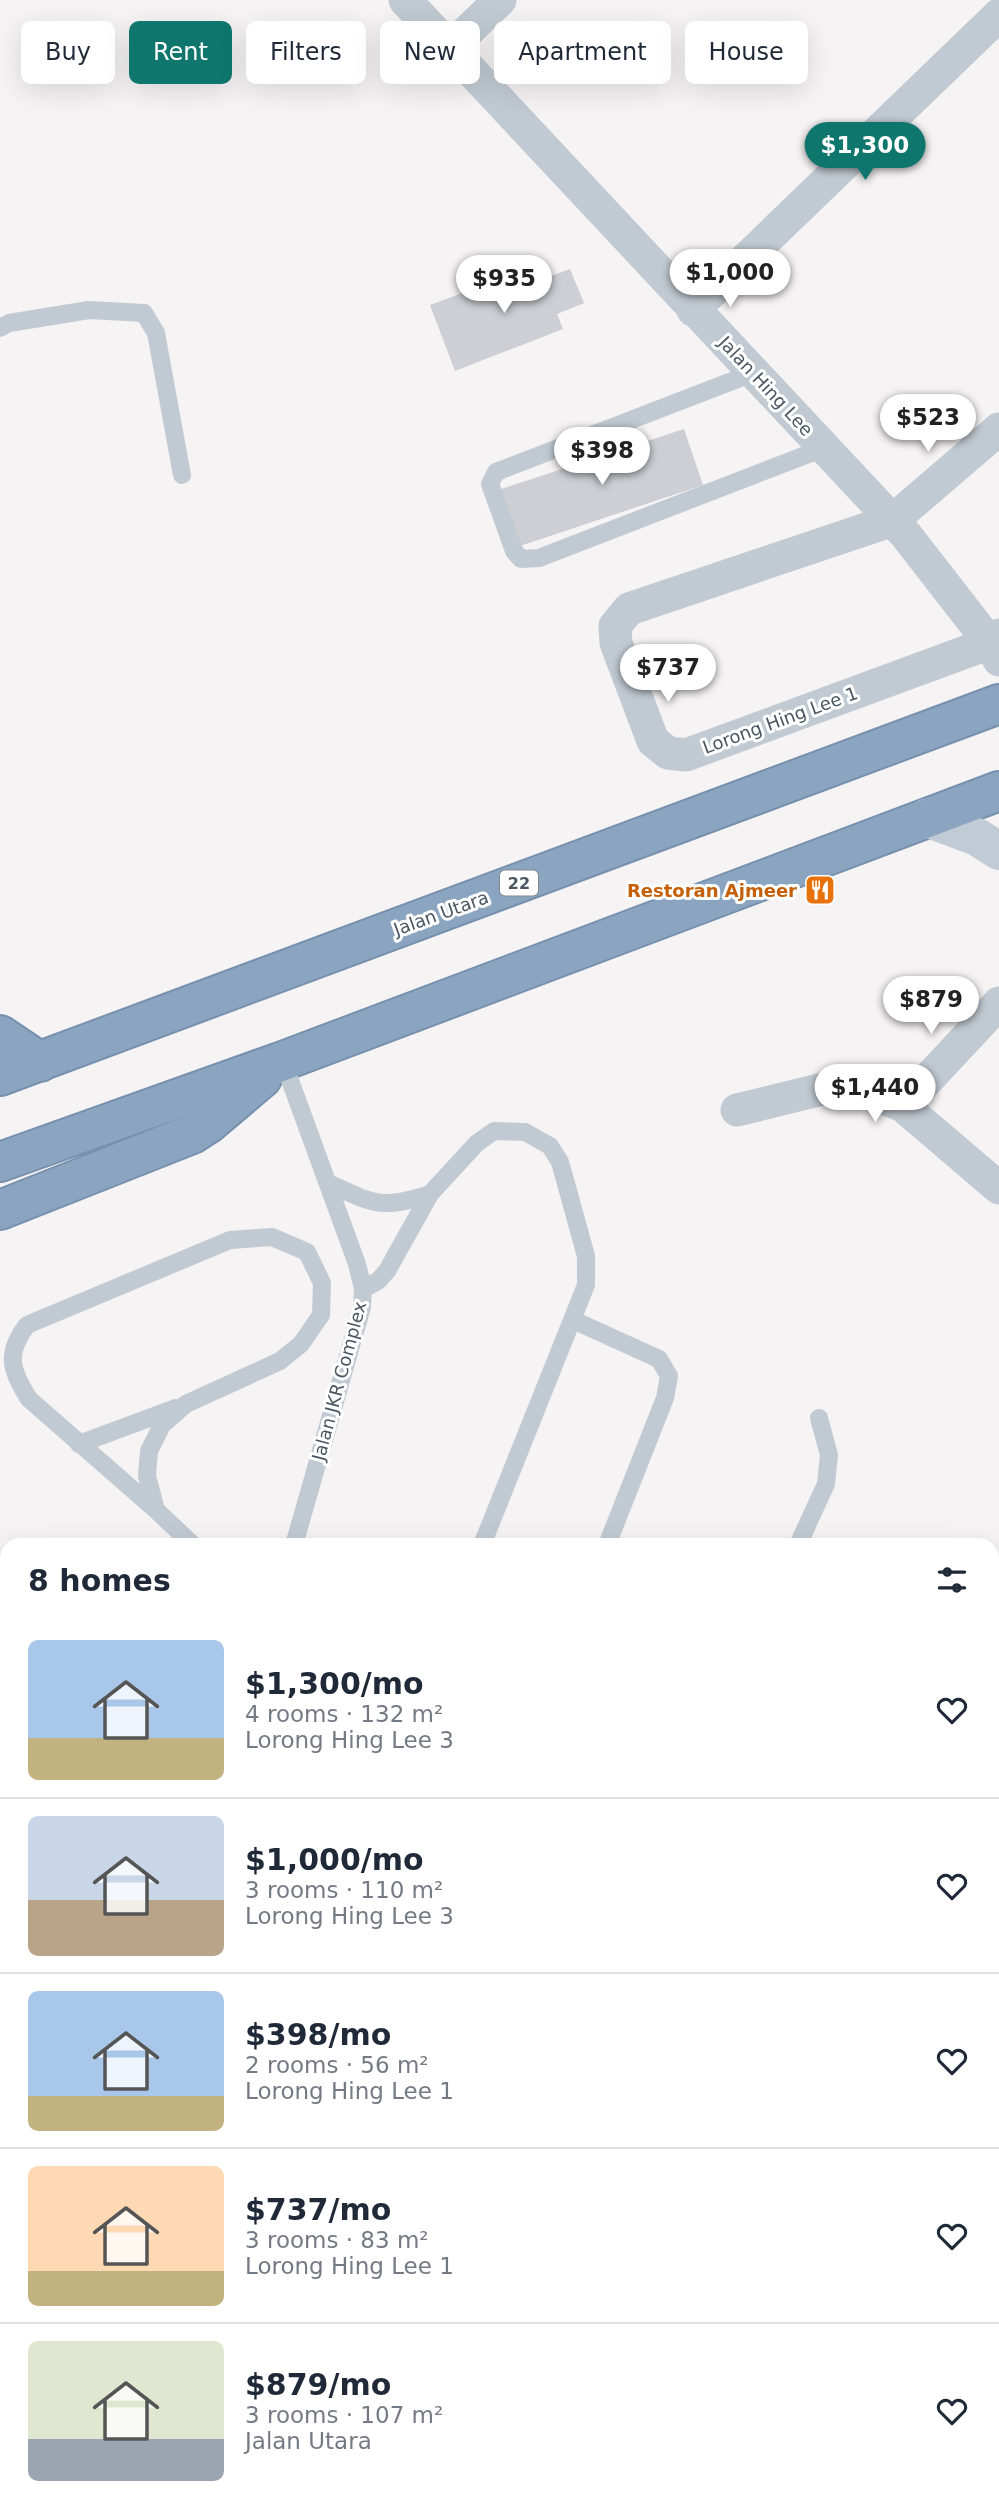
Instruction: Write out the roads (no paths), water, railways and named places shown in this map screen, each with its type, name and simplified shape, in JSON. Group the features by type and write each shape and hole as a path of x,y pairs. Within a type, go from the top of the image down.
{"highway":[{"name":"Jalan Utara","path":"0,1076 999,704"},
{"path":"0,1163 283,1061 999,792"},
{"path":"0,1035 40,1062"},
{"path":"0,1210 192,1134 283,1061"}],"main road":[{"path":"926,818 977,837 999,851"}],"street":[{"name":"Jalan Hing Lee","path":"405,0 424,21"},
{"path":"478,21 500,0"},
{"path":"693,310 999,15"},
{"name":"Jalan Hing Lee","path":"480,82 893,520 996,646"},
{"path":"893,520 999,429"},
{"name":"Lorong Hing Lee 1","path":"893,520 629,609 615,626 616,643 653,741 668,753 686,755 996,646"},
{"path":"903,1106 999,1003"},
{"path":"737,1110 831,1087 863,1090 903,1106 999,1188"}],"lane":[{"path":"0,328 9,323 89,310 144,313 156,333 182,475"},
{"path":"753,373 496,471 490,484 514,551 521,559 539,558 824,448"},
{"name":"Jalan JKR Complex","path":"283,1061 357,1264 363,1289 362,1307 296,1538"},
{"path":"363,1289 378,1281 387,1272 430,1194 477,1143 494,1131 525,1132 550,1146 560,1162 586,1256 586,1285 485,1538"},
{"path":"328,1183 382,1205 403,1203 430,1194"},
{"path":"79,1444 186,1404 279,1361 301,1344 321,1315 322,1283 307,1252 271,1237 230,1240 27,1325 15,1340 12,1359 18,1382 29,1399 79,1444 156,1510 186,1538"},
{"path":"573,1320 659,1359 669,1376 665,1398 610,1538"},
{"path":"156,1510 148,1476 149,1451 162,1425 186,1404"},
{"path":"801,1538 826,1484 829,1455 819,1418"}],"place":[{"name":"Restoran Ajmeer","path":"820,890"}]}
